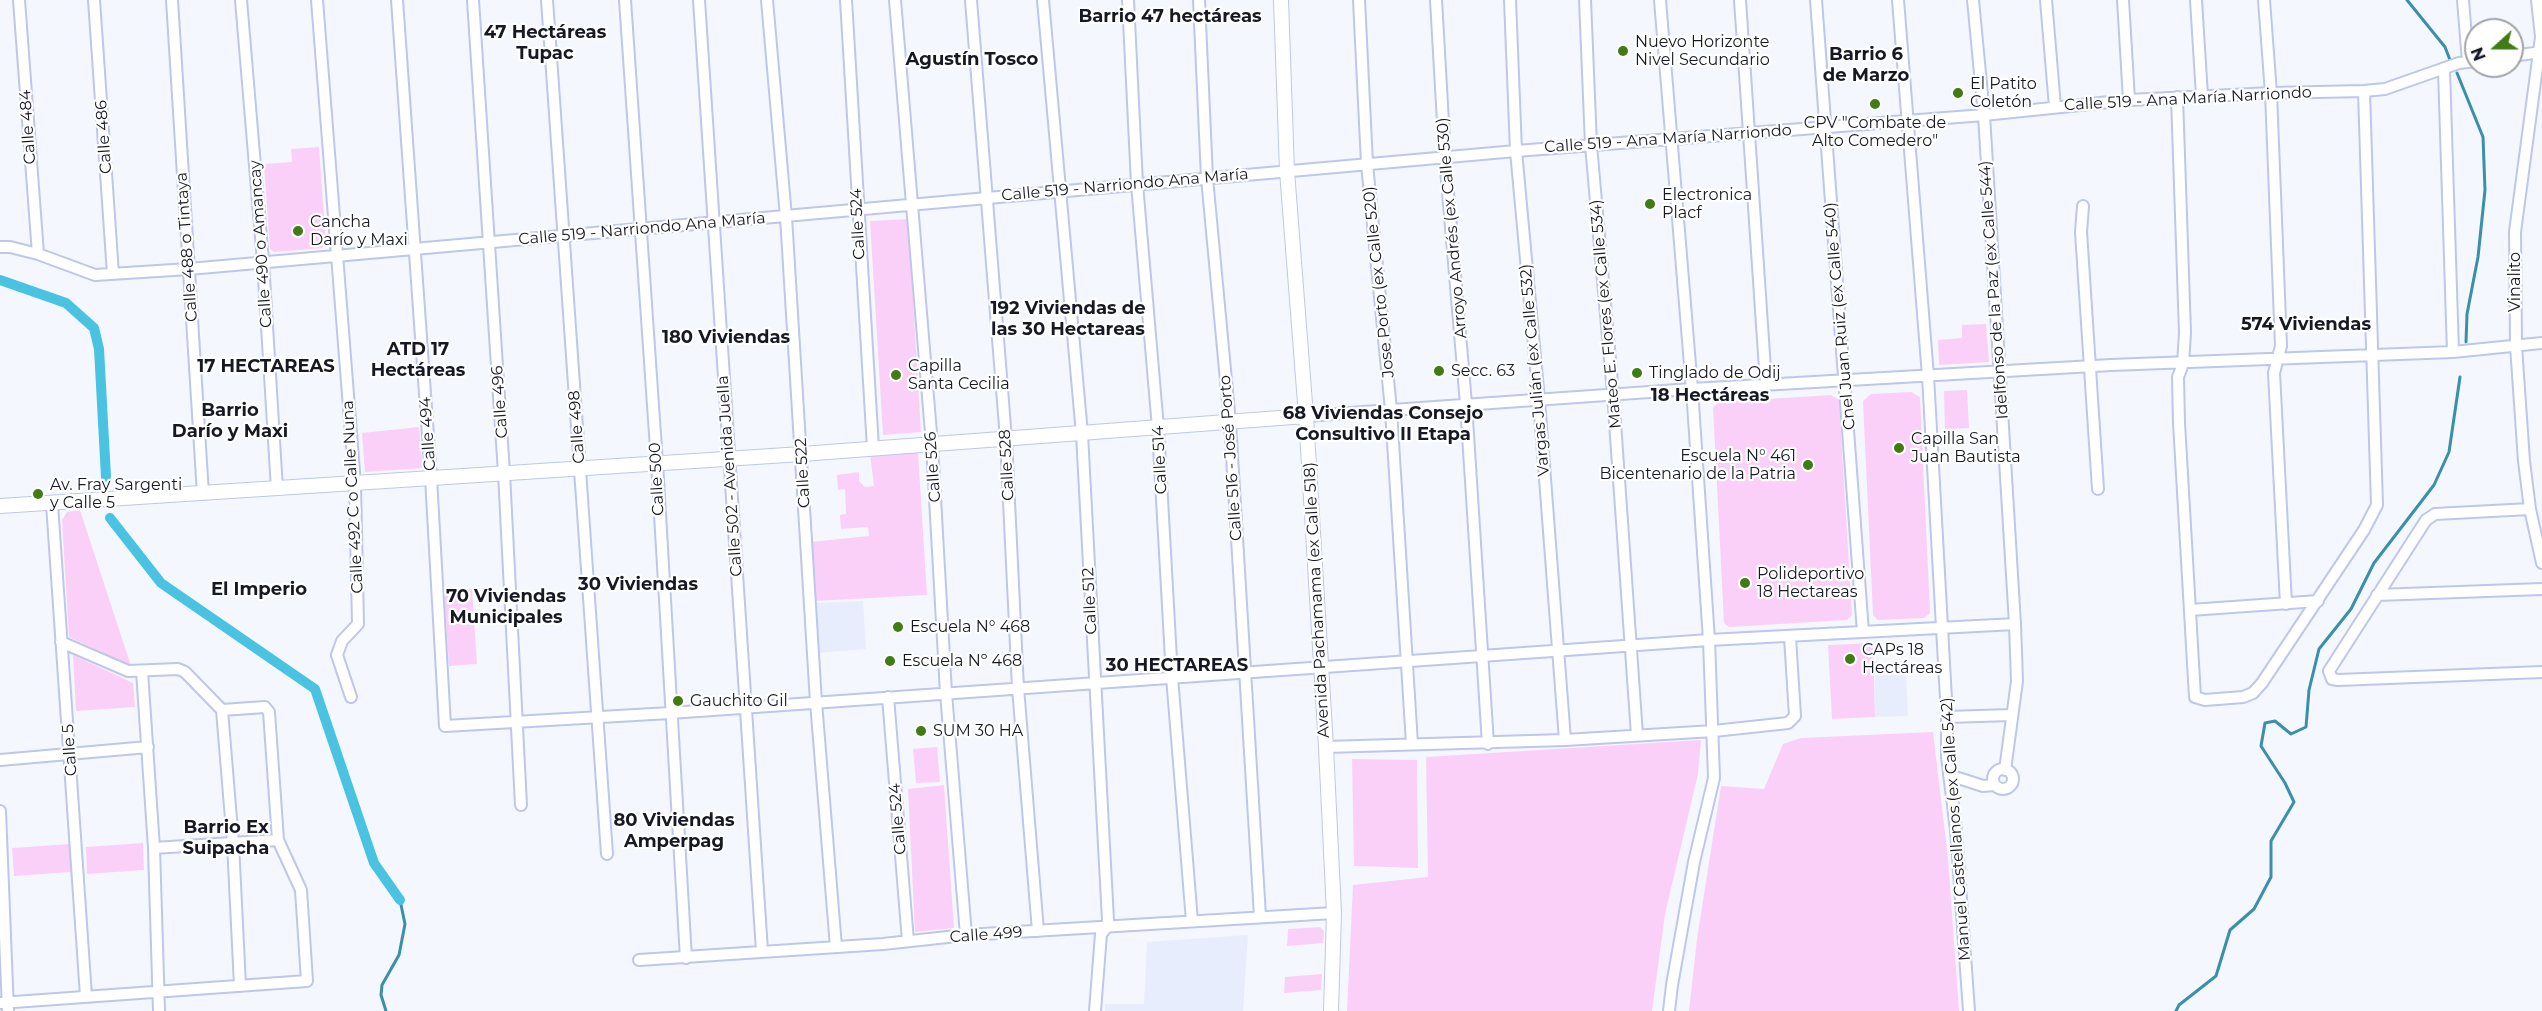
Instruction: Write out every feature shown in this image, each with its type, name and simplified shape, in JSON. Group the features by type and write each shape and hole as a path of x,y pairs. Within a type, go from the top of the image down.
{"street":[{"name":"Calle 484","path":"19,0 38,254"},
{"name":"Calle 486","path":"94,0 113,274"},
{"name":"Calle 488 o Tintaya","path":"172,0 202,494"},
{"name":"Calle 490 o Amancay","path":"241,0 277,489"},
{"name":"Calle 492 C o Calle Nuna","path":"317,0 355,484 358,624 342,641 337,655 351,697"},
{"name":"Calle 494","path":"397,0 416,249 445,726 517,722"},
{"name":"Calle 496","path":"473,0 504,473 521,805"},
{"name":"Calle 498","path":"547,0 608,854"},
{"name":"Calle 500","path":"625,0 657,463 686,958"},
{"name":"Calle 502 - Avenida Juella","path":"699,0 762,951"},
{"name":"Calle 522","path":"767,0 786,217 816,702 836,946"},
{"name":"Calle 524","path":"846,0 873,448"},
{"name":"Calle 526","path":"895,0 932,444 946,693 966,935"},
{"name":"Calle 528","path":"971,0 1006,439 1018,688 1038,931"},
{"name":"Calle 512","path":"1043,0 1082,435 1107,927 1101,934 1095,1011"},
{"name":"Calle 514","path":"1128,0 1137,184 1158,428 1172,677 1192,921"},
{"name":"Calle 516 - José Porto","path":"1199,0 1207,178 1230,423 1260,916"},
{"name":"Avenida Pachamama (ex Calle 518)","path":"1281,0 1287,171 1306,416 1326,747 1334,914 1331,1011"},
{"name":"Jose Porto (ex Calle 520)","path":"1359,0 1367,164 1391,410 1413,744"},
{"name":"Arroyo Andrés (ex Calle 530)","path":"1436,0 1445,158 1466,404 1488,744"},
{"name":"Vargas Julián (ex Calle 532)","path":"1510,0 1516,151 1539,400 1565,740"},
{"name":"Mateo E. Flores (ex Calle 534)","path":"1585,0 1591,145 1613,394 1637,735"},
{"path":"1660,0 1692,389 1714,731 1714,778 1694,862 1672,985 1670,1011"},
{"path":"1740,0 1766,384"},
{"name":"Cnel Juan Ruiz (ex Calle 540)","path":"1816,0 1863,632"},
{"name":"Manuel Castellanos (ex Calle 542)","path":"1898,0 1928,376 1949,775 1956,830 1969,1011"},
{"name":"Idelfonso de la Paz (ex Calle 544)","path":"1973,0 1984,115 2015,624 2017,681 2005,770"},
{"path":"2046,0 2055,107"},
{"path":"2123,0 2129,100"},
{"path":"2196,0 2202,96"},
{"path":"2264,0 2271,93 2282,346 2274,373 2286,604"},
{"path":"2463,0 2466,18"},
{"name":"Vinalito","path":"2537,0 2541,52 2515,232 2516,346 2530,509 2542,563"},
{"path":"2524,54 2541,52"},
{"name":"Calle 519 - Ana María Narriondo","path":"1287,171 1670,138 1984,115 2129,100 2364,91 2385,88 2464,64"},
{"path":"2444,70 2453,352"},
{"path":"2178,98 2185,333 2183,364 2178,377 2179,423 2195,697 2205,700 2242,697 2253,693 2262,683 2373,516 2377,505 2364,91"},
{"name":"Calle 519 - Narriondo Ana María","path":"0,247 10,247 38,254 95,275 113,274 640,230 1287,171"},
{"path":"2083,206 2081,232 2088,366 2098,489"},
{"path":"0,506 1082,435 1466,404 1766,384 2088,366 2453,352 2542,343"},
{"name":"Calle 5","path":"52,504 86,996"},
{"path":"2530,509 2435,514 2426,520 2329,670 2332,679 2542,672"},
{"path":"2377,595 2542,589"},
{"path":"2190,610 2318,601"},
{"path":"517,722 1709,640 2015,624"},
{"path":"1326,747 1488,744 1776,726 1788,723 1795,716 1790,637"},
{"path":"62,642 128,671 178,669 185,672 222,710 233,843 240,986"},
{"path":"142,671 154,848 159,1011"},
{"name":"Calle 524","path":"888,697 908,941"},
{"path":"0,811 5,1005 86,996 307,981 301,891 278,840 270,712 265,707 222,710"},
{"path":"1947,717 2011,719"},
{"path":"0,760 148,747"},
{"path":"1949,775 1983,786 1994,785 2002,789 2011,785 2012,776 2005,770 1998,770 1994,775 1994,785"},
{"path":"154,848 278,840"},
{"name":"Calle 499","path":"639,960 966,935 1260,916 1334,914"}],"shaded area":[{"path":"319,147 326,243 322,248 274,252 270,249 264,164 292,162 291,149"},
{"path":"908,219 921,432 883,435 870,221"},
{"path":"1986,324 1989,362 1939,365 1938,340 1962,338 1962,325"},
{"path":"1967,390 1969,428 1945,429 1944,391"},
{"path":"1911,392 1920,397 1930,613 1924,618 1878,620 1873,615 1863,401 1871,394"},
{"path":"1831,395 1839,400 1852,615 1847,620 1729,627 1724,623 1713,407 1720,402"},
{"path":"419,427 423,468 365,472 362,433"},
{"path":"910,451 918,453 927,595 815,601 810,542 869,536 868,527 841,529 840,515 846,514 845,489 838,490 837,475 859,472 859,481 865,487 874,486 870,453"},
{"path":"80,510 131,666 69,637 62,520 67,512"},
{"path":"472,589 477,664 449,666 444,591"},
{"path":"863,601 866,649 818,653 815,603"},
{"path":"1873,643 1875,717 1832,719 1828,645"},
{"path":"73,655 133,683 135,707 76,711"},
{"path":"1906,674 1908,716 1875,717 1875,675"},
{"path":"1933,732 1948,858 1959,1011 1689,1011 1697,939 1721,786 1764,789 1783,744 1801,738"},
{"path":"1701,740 1698,774 1665,914 1652,1011 1347,1011 1353,885 1428,877 1426,757"},
{"path":"937,747 940,782 916,783 913,749"},
{"path":"1352,759 1417,760 1418,868 1354,866"},
{"path":"944,785 954,928 915,932 908,789"},
{"path":"143,843 144,870 87,874 86,847"},
{"path":"70,844 71,872 14,876 12,848"},
{"path":"1320,927 1324,931 1323,943 1287,946 1288,929"},
{"path":"1248,935 1243,1011 1105,1011 1105,1004 1144,1004 1147,942"},
{"path":"1322,974 1321,990 1284,993 1285,977"}],"waterway":[{"path":"2407,0 2445,47 2450,60"},
{"path":"2457,73 2483,137 2485,190 2478,257 2467,314 2466,342"},
{"path":"0,280 66,303 94,328 99,349 106,477"},
{"path":"2176,1011 2179,1005 2216,976 2230,930 2254,909 2271,877 2271,841 2294,802 2285,783 2261,746 2265,723 2275,721 2291,734 2306,727 2309,690 2319,649 2351,609 2374,563 2434,485 2449,452 2460,377"},
{"path":"110,518 161,583 315,689 374,863 400,900"},
{"path":"386,1011 381,995 382,985 399,955 405,924 400,900"}],"place":[{"name":"Nuevo Horizonte Nivel Secundario","path":"1623,51"},
{"name":"El Patito Coletón","path":"1958,93"},
{"name":"CPV \"Combate de Alto Comedero\"","path":"1875,104"},
{"name":"Electronica Placf","path":"1650,204"},
{"name":"Cancha Darío y Maxi","path":"298,231"},
{"name":"Secc. 63","path":"1439,371"},
{"name":"Tinglado de Odij","path":"1637,373"},
{"name":"Capilla Santa Cecilia","path":"896,375"},
{"name":"Capilla San Juan Bautista","path":"1899,448"},
{"name":"Escuela N° 461 Bicentenario de la Patria","path":"1808,465"},
{"name":"Av. Fray Sargenti y Calle 5","path":"38,494"},
{"name":"Polideportivo 18 Hectareas","path":"1745,583"},
{"name":"Escuela N° 468","path":"898,627"},
{"name":"CAPs 18 Hectáreas","path":"1850,659"},
{"name":"Escuela Nº 468","path":"890,661"},
{"name":"Gauchito Gil","path":"678,701"},
{"name":"SUM 30 HA","path":"921,731"}],"district":[{"name":"Barrio 47 hectáreas","path":"1170,17"},
{"name":"47 Hectáreas Tupac","path":"545,43"},
{"name":"Agustín Tosco","path":"972,60"},
{"name":"Barrio 6 de Marzo","path":"1866,65"},
{"name":"192 Viviendas de las 30 Hectareas","path":"1068,319"},
{"name":"574 Viviendas","path":"2306,325"},
{"name":"180 Viviendas","path":"726,338"},
{"name":"ATD 17 Hectáreas","path":"418,360"},
{"name":"17 HECTAREAS","path":"266,367"},
{"name":"18 Hectáreas","path":"1710,396"},
{"name":"Barrio Darío y Maxi","path":"230,421"},
{"name":"68 Viviendas Consejo Consultivo II Etapa","path":"1383,424"},
{"name":"30 Viviendas","path":"638,585"},
{"name":"El Imperio","path":"259,590"},
{"name":"70 Viviendas Municipales","path":"506,607"},
{"name":"30 HECTAREAS","path":"1177,666"},
{"name":"80 Viviendas Amperpag","path":"674,831"},
{"name":"Barrio Ex Suipacha","path":"226,838"}]}
